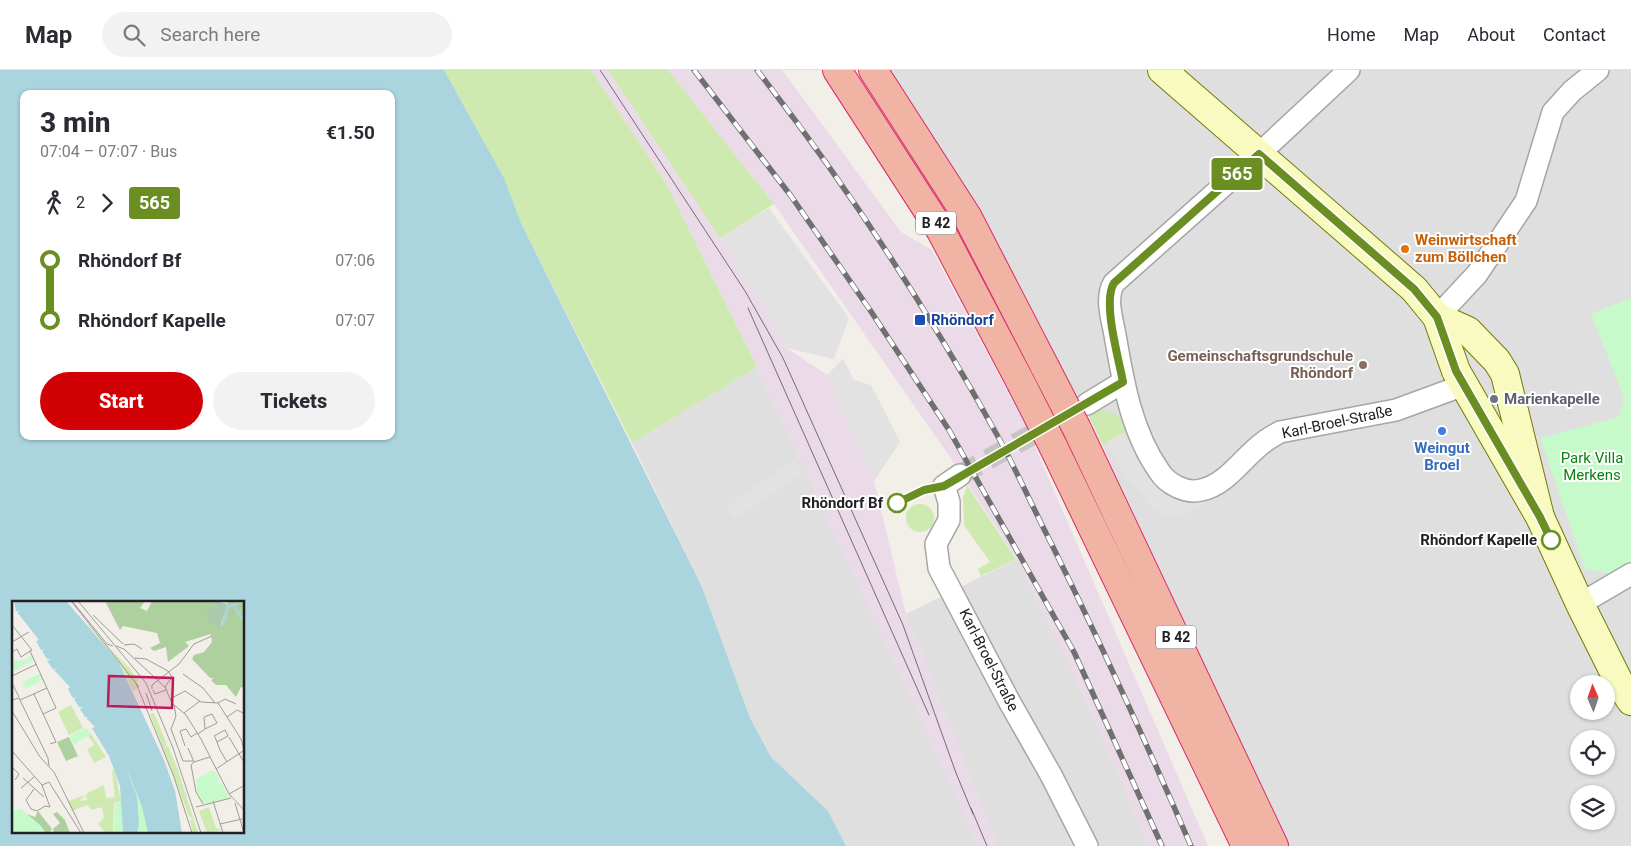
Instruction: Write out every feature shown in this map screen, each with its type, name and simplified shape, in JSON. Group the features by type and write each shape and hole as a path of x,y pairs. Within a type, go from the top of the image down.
{"highway":[{"name":"B 42","path":"837,70 941,231 1053,446 1246,846"},
{"name":"B 42","path":"873,70 967,216 1077,429 1274,846"}],"main road":[{"path":"1162,70 1414,289 1437,317 1460,378 1540,517 1580,604 1621,686 1631,701"},
{"path":"1437,317 1468,331 1505,374 1540,517"},
{"path":"1460,378 1457,361 1465,350 1472,346 1485,349"}],"street":[{"name":"Karl-Broel-Straße","path":"1349,70 1259,154 1114,283 1110,291 1110,307 1123,382 1138,429 1160,472 1174,485 1189,490 1201,490 1219,483 1264,442 1280,432 1396,410 1460,378"},
{"path":"1437,317 1477,274 1526,201 1553,112 1572,91 1598,70"},
{"path":"1087,404 1123,382"},
{"name":"Karl-Broel-Straße","path":"960,476 944,486 949,502 949,520 936,544 940,568 1087,846"},
{"path":"1580,604 1631,574"}],"shaded area":[{"path":"591,70 608,70 720,238 774,322 787,348 827,375 874,481 906,614 997,846 979,846 757,367 666,183"},
{"path":"668,70 782,70 901,232 932,250 1025,424 1208,846 1149,846 1075,675 1017,559 952,460 774,204"},
{"path":"888,70 1631,70 1631,846 1288,846 1088,414"},
{"path":"769,208 849,318 834,359 787,348 774,322 720,238"},
{"path":"843,359 854,380 871,385 900,442 874,481 827,375"},
{"path":"757,367 979,846 846,846 828,811 771,757 750,718 702,587 632,443"},
{"path":"1127,431 1197,499 1212,498 1185,515 1176,517 1166,516 1152,507 1122,471 1107,442"},
{"path":"794,460 803,473 734,519 726,507"},
{"path":"1017,559 1075,675 1149,846 997,846 906,614"}],"green space":[{"path":"444,70 591,70 666,183 757,367 632,443 521,223 504,178"},
{"path":"608,70 668,70 774,204 720,238"},
{"name":"Park Villa Merkens","path":"1631,298 1631,566 1617,575 1585,569 1540,438 1619,417 1624,397 1591,314"},
{"path":"1098,410 1108,411 1116,415 1120,418 1127,431 1103,445 1088,414"},
{"path":"967,485 1016,559 981,576 978,569 990,562 964,525 963,498"},
{"path":"920,504 930,508 934,518 930,528 920,532 910,528 906,518 910,508"}],"water":[{"path":"0,70 444,70 504,178 521,223 702,587 750,718 771,757 828,811 846,846 0,846"}],"tunnel":[{"path":"960,475 1082,407"}],"tram line":[{"path":"600,70 745,291 783,358 903,625 956,773 973,814"},
{"path":"748,308 929,715"},
{"path":"971,808 987,846"}],"railway":[{"path":"694,70 791,196 870,310 949,430 1074,652 1162,846"},
{"path":"757,70 822,157 884,247 942,339 996,433 1106,657 1191,846"}],"bus line":[{"name":"565","path":"897,503 924,490 944,486 1123,382 1110,307 1110,291 1114,283 1259,154 1414,289 1437,317 1456,371 1540,517 1551,540"}],"place":[{"name":"Weinwirtschaft zum Böllchen","path":"1405,249"},
{"name":"Rhöndorf","path":"920,320"},
{"name":"Gemeinschaftsgrundschule Rhöndorf","path":"1363,365"},
{"name":"Marienkapelle","path":"1494,399"},
{"name":"Weingut Broel","path":"1442,431"},
{"name":"Rhöndorf Bf","path":"897,503"},
{"name":"Rhöndorf Kapelle","path":"1551,540"}]}
